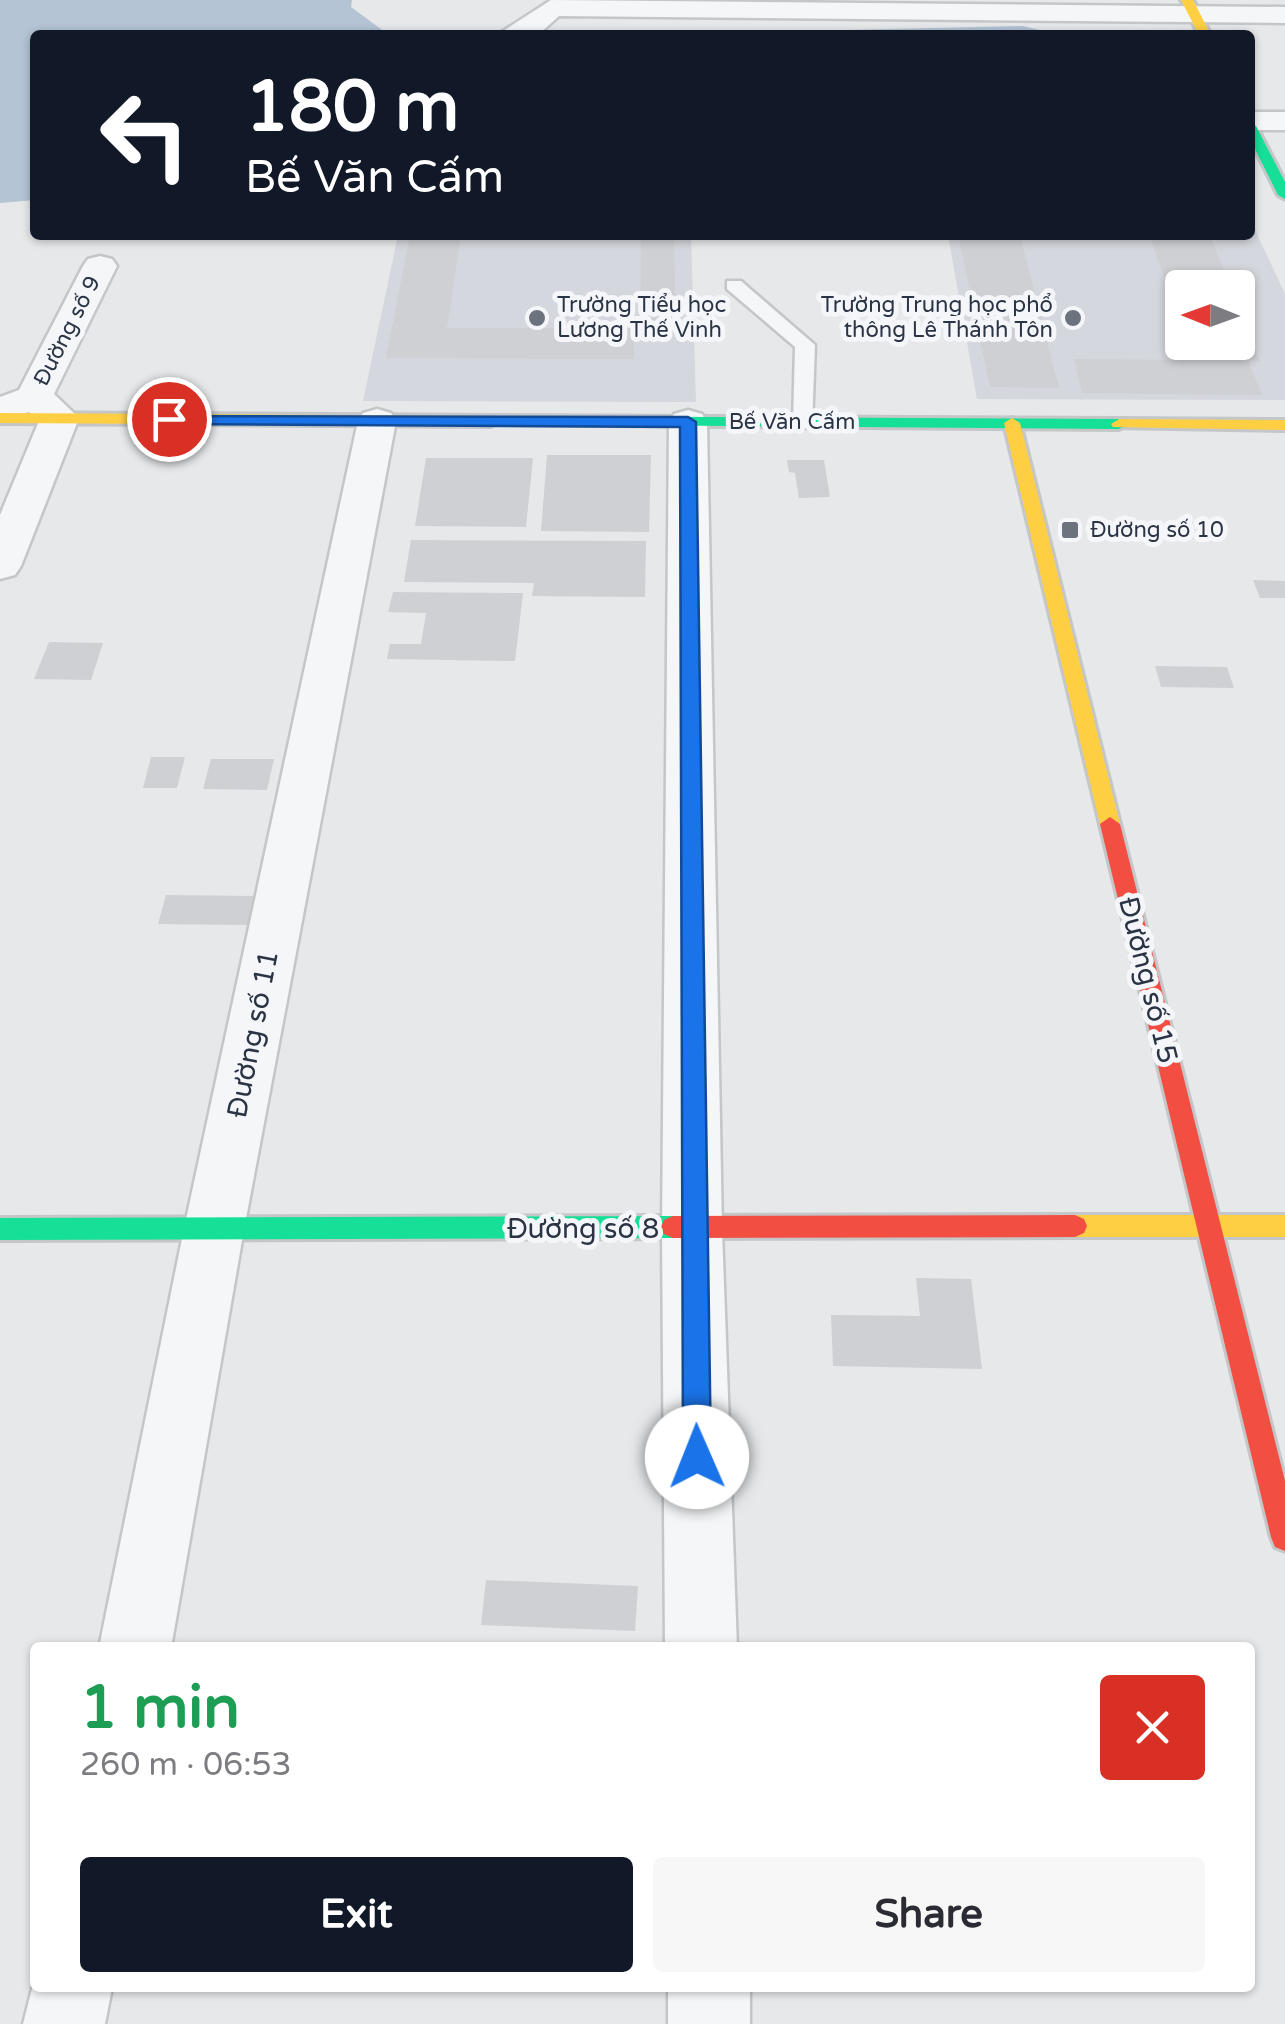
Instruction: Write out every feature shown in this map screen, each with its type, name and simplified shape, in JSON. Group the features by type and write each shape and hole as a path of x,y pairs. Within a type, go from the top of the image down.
{"street":[{"path":"525,30 534,27 547,4 1056,7 1195,17 1285,15"},
{"path":"1255,123 1285,121"},
{"path":"1255,133 1285,195"},
{"name":"Đường số 9","path":"0,566 24,411 100,266"},
{"name":"Bế Văn Cấm","path":"24,411 376,421 1285,425"},
{"name":"Đường số 11","path":"136,1642 214,1229 376,421"},
{"path":"688,422 692,1229 701,1642"},
{"name":"Đường số 15","path":"1012,424 1285,1537"},
{"name":"Đường số 8","path":"0,1230 1285,1226"},
{"path":"64,2024 70,1992"},
{"path":"708,1992 709,2024"}],"lane":[{"path":"734,285 805,345 804,422"}],"shaded area":[{"name":"Trường Trung học phổ thông Lê Thánh Tôn","path":"1255,230 1285,294 1285,400 977,399 949,240 1255,240"},
{"name":"Trường Tiểu học Lương Thế Vinh","path":"397,240 691,240 696,402 363,401"}],"water":[{"path":"0,0 352,0 351,7 382,30 30,30 30,200 0,203"},
{"path":"1023,26 1039,30 848,30"}],"building":[{"path":"409,240 460,240 447,328 634,328 634,359 386,358"},
{"path":"641,240 674,240 676,332 640,332"},
{"path":"959,240 1021,240 1059,388 990,387"},
{"path":"1151,240 1212,240 1224,270 1165,270 1165,280"},
{"path":"1074,359 1248,360 1262,395 1082,393"},
{"path":"547,455 651,455 649,532 541,531"},
{"path":"426,458 533,458 526,527 415,526"},
{"path":"787,460 824,460 830,497 799,498 795,473 789,472"},
{"path":"411,540 646,541 645,597 532,596 534,583 404,582"},
{"path":"1253,580 1285,581 1285,598 1260,598"},
{"path":"393,592 523,593 515,661 387,659 390,644 421,644 426,613 388,612"},
{"path":"49,642 103,643 91,680 34,679"},
{"path":"1155,666 1227,667 1234,688 1161,687"},
{"path":"151,757 185,757 177,788 143,788"},
{"path":"211,759 274,759 267,790 203,789"},
{"path":"166,895 254,896 248,925 158,924"},
{"path":"916,1278 971,1279 982,1369 833,1366 831,1315 920,1316"},
{"path":"486,1580 638,1586 635,1631 481,1625"}],"traffic: fast":[{"path":"1255,136 1285,195"},
{"path":"491,421 1119,424"},
{"path":"0,1229 673,1227"}],"traffic: slow":[{"path":"1187,0 1202,30"},
{"path":"0,418 491,421"},
{"path":"1012,423 1110,824"},
{"path":"1119,424 1285,425"},
{"path":"1075,1226 1285,1226"}],"traffic: jam":[{"path":"1110,824 1285,1537"},
{"path":"673,1227 1075,1226"}],"place":[{"name":"Trường Tiểu học Lương Thế Vinh","path":"537,318"},
{"name":"Trường Trung học phổ thông Lê Thánh Tôn","path":"1073,318"},
{"name":"Đường số 10","path":"1070,530"}],"route":[{"path":"169,419 688,422 692,1229 697,1457"}]}
